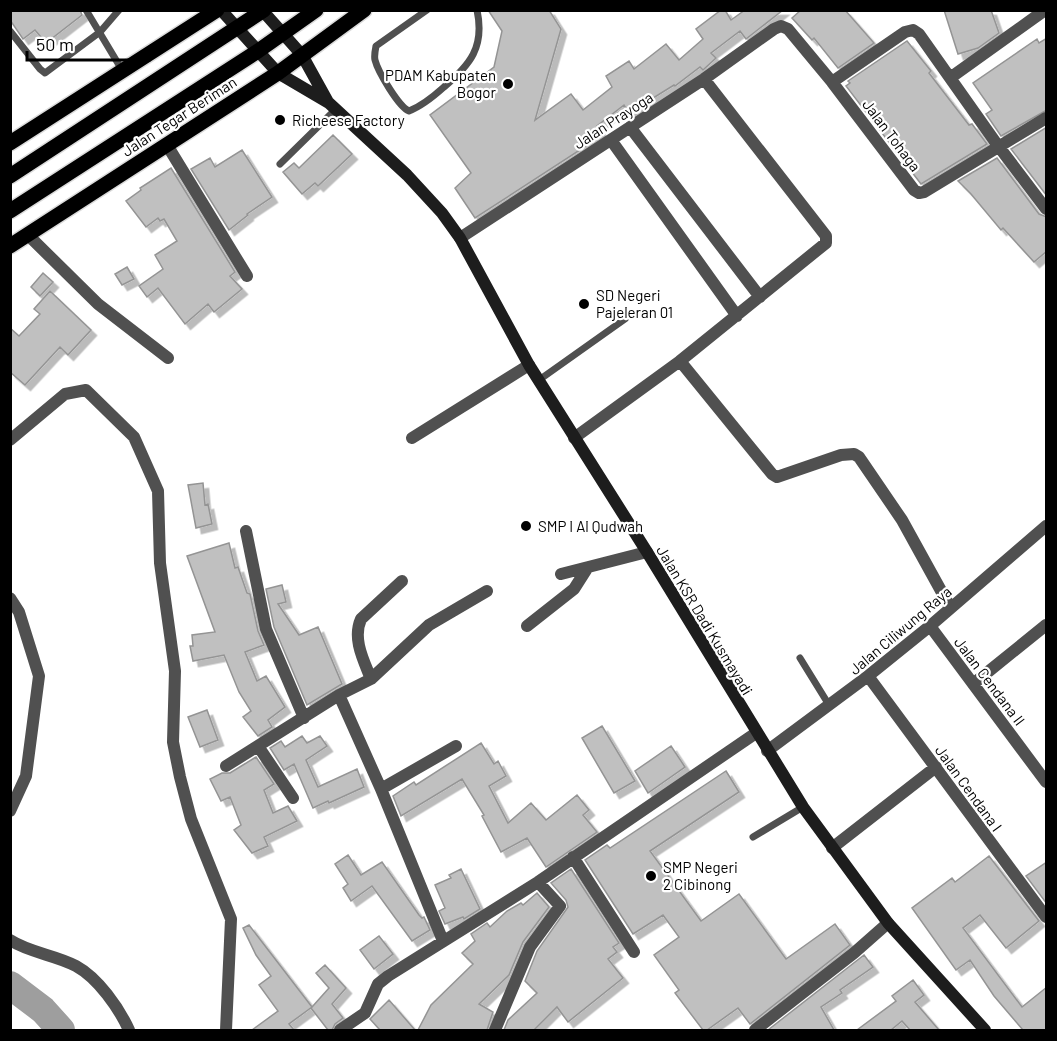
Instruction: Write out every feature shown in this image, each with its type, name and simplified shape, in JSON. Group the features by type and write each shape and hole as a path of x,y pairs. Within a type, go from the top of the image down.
{"main road":[{"name":"Jalan KSR Dadi Kusmayadi","path":"219,10 278,73 332,106 407,175 442,213 460,238 529,365 647,552 802,807 888,923 985,1030"},
{"path":"10,143 219,10"},
{"name":"Jalan Tegar Beriman","path":"10,211 284,34 316,10"},
{"name":"Jalan Tegar Beriman","path":"10,246 278,73 364,10"},
{"name":"Jalan KSR Dadi Kusmayadi","path":"263,11 302,55 332,106"},
{"path":"10,176 263,11"}],"street":[{"path":"950,78 1045,10"},
{"name":"Jalan Prayoga","path":"460,238 781,26"},
{"name":"Jalan Tohaga","path":"781,26 788,29 832,81 914,190 919,193 1000,147"},
{"path":"832,81 905,32 913,30 919,34 1047,209"},
{"path":"574,438 680,361 737,316 822,248 827,238 704,79"},
{"path":"1000,147 1047,118"},
{"path":"630,127 760,297"},
{"path":"611,140 737,316"},
{"path":"167,145 247,276"},
{"path":"28,235 98,304 168,358"},
{"path":"680,361 772,474 777,477 841,455 854,454 860,457 902,520 950,607"},
{"path":"412,438 529,365"},
{"path":"10,440 65,394 86,390 134,437 158,491 160,563 175,671 173,742 191,819 231,919 226,1030"},
{"name":"Jalan Ciliwung Raya","path":"767,751 868,676 1047,526"},
{"path":"246,531 266,629 304,717"},
{"path":"561,574 647,552"},
{"path":"527,626 574,589 588,567"},
{"path":"371,679 360,650 358,626 361,620 402,580"},
{"path":"226,766 339,695 371,679 429,625 487,591"},
{"path":"10,598 20,612 39,676 26,776 10,811"},
{"name":"Jalan Cendana II","path":"930,626 1047,782"},
{"path":"973,684 1044,632"},
{"name":"Jalan Cendana I","path":"868,676 1047,917"},
{"path":"339,695 381,789 443,941"},
{"path":"340,1030 364,1013 378,984 538,882 756,733"},
{"path":"258,746 293,798"},
{"path":"381,789 456,746"},
{"path":"832,848 936,767"},
{"path":"573,857 634,952"},
{"path":"495,1030 530,947 560,906 538,882"},
{"path":"754,1030 854,953 888,923"},
{"path":"10,940 77,967 99,986 120,1011 129,1030"}],"lane":[{"path":"86,10 123,71"},
{"path":"10,31 40,69 45,72 100,32 119,10"},
{"path":"427,10 376,46 378,68 402,106 410,111 437,93 465,69 471,60 479,35 477,10"},
{"path":"280,164 332,106"},
{"path":"539,380 625,319"},
{"path":"800,658 830,705"},
{"path":"753,837 802,807"}],"building":[{"path":"10,10 80,10 82,15 46,43 35,30 23,39 10,20"},
{"path":"488,10 549,10 561,29 535,120 571,94 583,110 612,87 606,76 629,61 634,69 666,44 679,60 703,39 696,29 721,10 725,10 731,20 745,10 783,10 746,39 740,31 711,53 716,58 703,70 700,67 630,115 624,105 597,126 603,135 475,218 455,188 471,173 430,115 494,67 502,31"},
{"path":"801,10 845,10 874,43 838,68 814,38 812,40 792,18"},
{"path":"944,10 991,10 999,33 978,48 958,54"},
{"path":"1047,38 1047,110 1001,136 986,114 992,110 973,83 1037,39 1039,43"},
{"path":"907,41 969,125 972,124 987,144 921,184 846,86 850,83 848,81"},
{"path":"1047,127 1047,196 1011,149"},
{"path":"333,135 352,154 318,186 315,183 302,194 283,172 294,163 299,168"},
{"path":"242,150 272,197 229,230 191,169 210,158 215,167"},
{"path":"997,158 1039,214 1047,217 1047,251 1034,262 1003,228 1001,230 958,181"},
{"path":"171,168 235,272 230,276 242,289 214,312 208,304 185,324 158,288 147,297 139,286 163,269 155,255 177,241 164,219 160,221 158,218 146,227 126,201 141,190 140,188"},
{"path":"127,267 134,279 122,285 115,274"},
{"path":"43,273 53,282 40,296 31,287"},
{"path":"50,291 91,330 68,355 60,347 25,385 10,372 10,328 19,336 40,314 34,309"},
{"path":"203,483 205,505 208,504 212,524 196,528 188,485"},
{"path":"229,543 235,568 238,567 247,593 250,594 258,631 264,645 245,652 257,681 266,676 285,707 268,720 272,727 258,736 243,717 251,711 239,692 224,655 193,661 190,646 193,646 192,635 215,632 187,556"},
{"path":"282,585 286,602 278,604 299,635 318,627 342,684 307,705 274,627 266,589"},
{"path":"207,710 218,740 200,747 188,717"},
{"path":"602,726 635,781 614,793 582,738"},
{"path":"302,736 307,743 320,736 327,746 306,760 318,787 357,769 364,787 313,808 294,764 284,770 270,748 281,741 285,747"},
{"path":"481,743 494,764 498,761 506,776 489,786 508,823 531,803 546,820 577,795 589,810 583,815 597,832 546,867 527,838 501,852 482,816 484,815 462,779 401,816 393,796 414,782 416,785"},
{"path":"671,746 685,767 648,793 635,771"},
{"path":"256,757 274,784 264,790 273,813 288,806 297,821 264,837 268,846 252,853 234,830 241,825 230,797 221,801 210,779 222,773 230,773"},
{"path":"726,771 739,792 650,851 701,921 739,894 786,959 835,924 850,945 750,1024 738,1008 707,1030 703,1030 675,993 679,990 654,955 679,937 663,915 633,934 585,860 607,845 610,848"},
{"path":"348,855 361,875 382,862 419,915 424,917 430,930 412,941 372,886 351,901 343,888 348,884 335,864"},
{"path":"989,856 1039,921 1006,948 980,915 963,928 1022,1007 1047,987 1047,1030 1023,1030 994,996 970,960 956,970 912,908 952,878 955,882"},
{"path":"1047,862 1047,904 1026,876"},
{"path":"461,869 480,909 464,919 463,917 445,924 439,911 445,908 435,885 451,878 449,875"},
{"path":"571,869 619,943 613,947 617,952 608,959 623,978 568,1022 557,1007 534,1030 504,1030 508,1020 537,993 525,981 537,951 568,907 566,900 551,883"},
{"path":"537,893 549,907 523,942 509,975 479,1004 493,1012 487,1030 418,1030 431,1005 473,964 462,953 475,941 471,934 487,923 490,927 507,911 521,903 523,905"},
{"path":"249,925 312,1007 289,1024 294,1030 252,1030 278,1011 259,985 271,976 256,955 243,928"},
{"path":"379,936 393,954 374,969 360,950"},
{"path":"864,955 873,967 840,990 842,993 821,1007 834,1030 768,1030"},
{"path":"325,965 346,988 332,1004 343,1018 335,1024 332,1030 328,1030 311,1008 329,988 316,973"},
{"path":"913,980 924,995 915,1002 939,1030 910,1030 902,1021 891,1030 857,1030 896,1001 892,996"},
{"path":"389,1000 415,1030 380,1030 370,1019"}],"waterway":[{"path":"10,985 43,1010 61,1030"}],"place":[{"name":"PDAM Kabupaten Bogor","path":"508,84"},
{"name":"Richeese Factory","path":"280,120"},
{"name":"SD Negeri Pajeleran 01","path":"584,304"},
{"name":"SMP I Al Qudwah","path":"526,526"},
{"name":"SMP Negeri 2 Cibinong","path":"651,876"}]}
